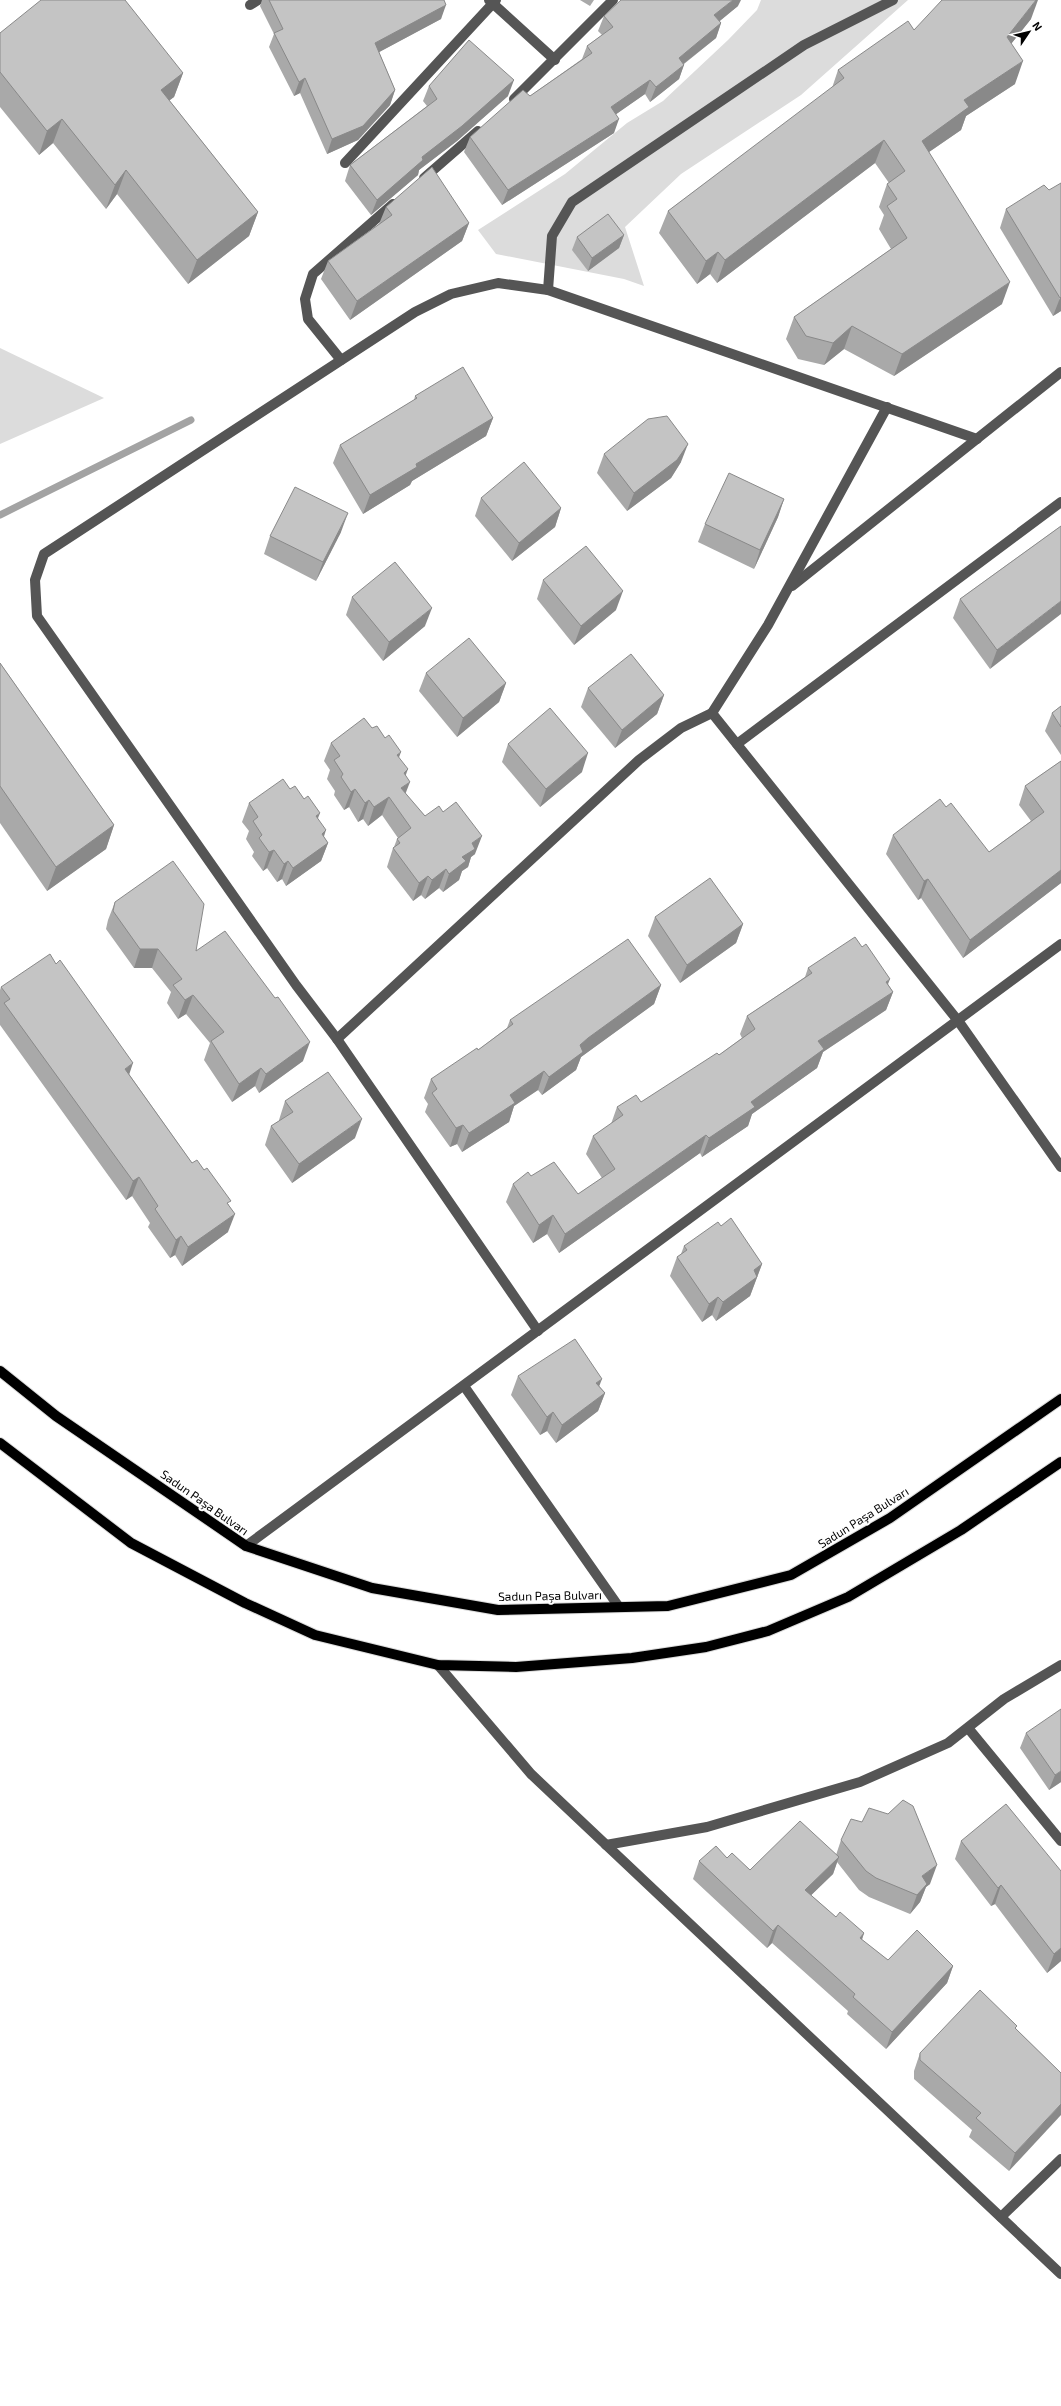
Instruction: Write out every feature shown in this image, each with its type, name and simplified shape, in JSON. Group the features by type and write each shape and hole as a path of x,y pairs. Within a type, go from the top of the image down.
{"main road":[{"name":"Sadun Paşa Bulvarı","path":"0,1371 56,1416 246,1546 372,1588 498,1610 668,1606 791,1575 890,1518 1061,1399"},
{"path":"0,1443 131,1543 245,1603 315,1635 438,1665 516,1667 632,1658 706,1647 768,1631 848,1597 962,1530 1061,1462"}],"street":[{"path":"504,108 613,0"},
{"path":"548,290 552,236 572,202 804,45 893,0"},
{"path":"344,163 492,2 554,60"},
{"path":"414,186 486,124"},
{"path":"342,360 308,319 305,298 313,274 402,196"},
{"path":"538,1331 337,1039 296,985 37,616 35,580 44,554 415,312 451,294 498,283 548,290 977,439"},
{"path":"789,588 1061,372"},
{"path":"337,1039 639,760 681,728 712,713 768,626 887,407"},
{"path":"737,744 1061,502"},
{"path":"712,713 959,1022 1061,1167"},
{"path":"246,1546 959,1022 1061,944"},
{"path":"464,1386 619,1607"},
{"path":"438,1665 531,1774 1061,2274"},
{"path":"606,1845 707,1827 860,1782 948,1743 1004,1699 1061,1665"},
{"path":"968,1728 1061,1841"},
{"path":"1001,2217 1061,2160"}],"shaded area":[{"path":"761,0 908,0 801,95 681,174 625,227 644,286 624,279 496,254 478,230 565,174 627,123 663,101 728,40 757,10"},
{"path":"0,348 104,398 0,444"}],"building":[{"path":"41,0 125,0 183,73 161,90 258,212 197,260 126,170 115,185 62,119 47,131 0,72 0,33"},
{"path":"269,0 444,0 446,5 375,43 395,90 363,126 332,139 305,78 299,82 274,33 283,29"},
{"path":"621,0 733,0 714,15 721,23 679,58 684,65 656,87 650,80 611,107 619,119 508,190 470,137 523,90 530,96 592,53 587,46 613,27 604,16"},
{"path":"942,0 1036,0 1007,37 1023,61 964,100 969,107 922,141 1010,282 902,354 852,326 833,343 806,336 794,317 907,238 887,206 897,199 887,184 905,171 884,140 725,260 718,252 706,261 668,211 844,78 838,70 908,21 914,30"},
{"path":"469,40 514,80 462,126 422,157 423,160 377,200 350,165 437,99 429,86"},
{"path":"432,167 469,223 357,301 328,261 392,215 386,207"},
{"path":"1061,183 1060,298 1006,209 1044,185 1049,190"},
{"path":"608,214 624,235 592,258 577,237"},
{"path":"463,367 493,418 416,464 417,467 370,495 340,445 417,398 415,396"},
{"path":"667,416 688,444 677,460 634,493 604,454 648,419"},
{"path":"524,462 561,508 519,543 481,498"},
{"path":"729,473 784,499 760,550 705,524"},
{"path":"295,487 348,513 323,562 270,536"},
{"path":"1061,526 1061,601 997,650 960,599"},
{"path":"586,546 623,591 581,626 543,580"},
{"path":"395,562 432,608 389,642 352,597"},
{"path":"469,638 506,683 463,718 426,673"},
{"path":"631,654 664,695 622,730 588,688"},
{"path":"0,663 114,825 56,867 0,786"},
{"path":"1061,706 1061,727 1052,713"},
{"path":"550,708 588,753 546,789 508,744"},
{"path":"364,718 372,728 377,726 385,738 389,735 401,752 397,755 408,769 404,773 410,782 401,788 425,816 439,806 443,812 456,802 482,836 472,843 475,849 462,857 466,861 449,874 446,869 432,880 428,876 419,883 393,848 400,843 397,839 411,828 389,797 374,807 369,800 365,803 355,789 351,792 341,777 343,774 334,760 340,756 331,743"},
{"path":"1061,761 1061,870 970,940 928,879 924,881 893,835 940,799 946,807 951,803 989,852 1044,812 1025,786"},
{"path":"283,779 290,789 295,786 304,799 308,796 320,813 316,816 326,830 322,834 328,843 293,868 288,861 284,864 274,850 269,852 259,838 262,835 253,821 258,817 249,803"},
{"path":"173,861 204,904 196,951 225,931 275,998 278,997 310,1042 266,1074 261,1068 239,1084 211,1041 224,1032 193,995 185,1000 173,985 182,979 158,949 140,949 113,911 115,902"},
{"path":"710,878 743,924 687,965 655,917"},
{"path":"855,937 862,947 866,944 890,979 886,982 893,992 818,1041 824,1049 751,1102 755,1107 709,1138 706,1135 565,1234 553,1215 539,1225 513,1184 528,1172 531,1176 554,1162 578,1194 615,1169 593,1136 623,1115 617,1107 636,1095 641,1102 717,1053 719,1055 755,1029 747,1016 812,973 808,968"},
{"path":"628,939 661,985 588,1038 580,1045 583,1052 549,1077 544,1071 510,1095 515,1103 469,1133 463,1125 456,1128 432,1093 437,1089 431,1079 477,1048 478,1050 513,1024 510,1020"},
{"path":"50,954 56,964 60,960 133,1063 125,1069 192,1163 197,1160 204,1170 207,1168 231,1201 227,1203 235,1214 188,1247 181,1236 176,1240 155,1209 158,1206 139,1177 133,1181 4,1003 10,999 1,987"},
{"path":"328,1072 362,1119 299,1164 271,1126 293,1112 285,1101"},
{"path":"731,1218 762,1264 754,1270 757,1277 723,1302 718,1297 709,1304 677,1257 687,1250 684,1246 718,1222 721,1226"},
{"path":"575,1339 602,1379 596,1383 605,1393 562,1425 553,1412 547,1417 518,1376"},
{"path":"1061,1709 1061,1771 1055,1775 1026,1733"},
{"path":"903,1800 913,1806 937,1865 922,1876 927,1884 917,1895 876,1878 866,1871 841,1840 851,1819 862,1822 869,1808 888,1814"},
{"path":"1006,1804 1061,1871 1061,1948 1054,1954 1001,1885 998,1888 961,1841"},
{"path":"800,1821 839,1857 805,1890 836,1917 840,1912 864,1933 860,1938 888,1960 917,1930 953,1966 892,2032 853,1997 855,1994 778,1925 773,1931 699,1861 716,1846 727,1858 732,1853 750,1870"},
{"path":"980,1990 1017,2026 1015,2028 1061,2073 1061,2104 1015,2153 976,2118 981,2113 920,2060 920,2053"}],"waterway":[{"path":"0,515 191,420"}]}
